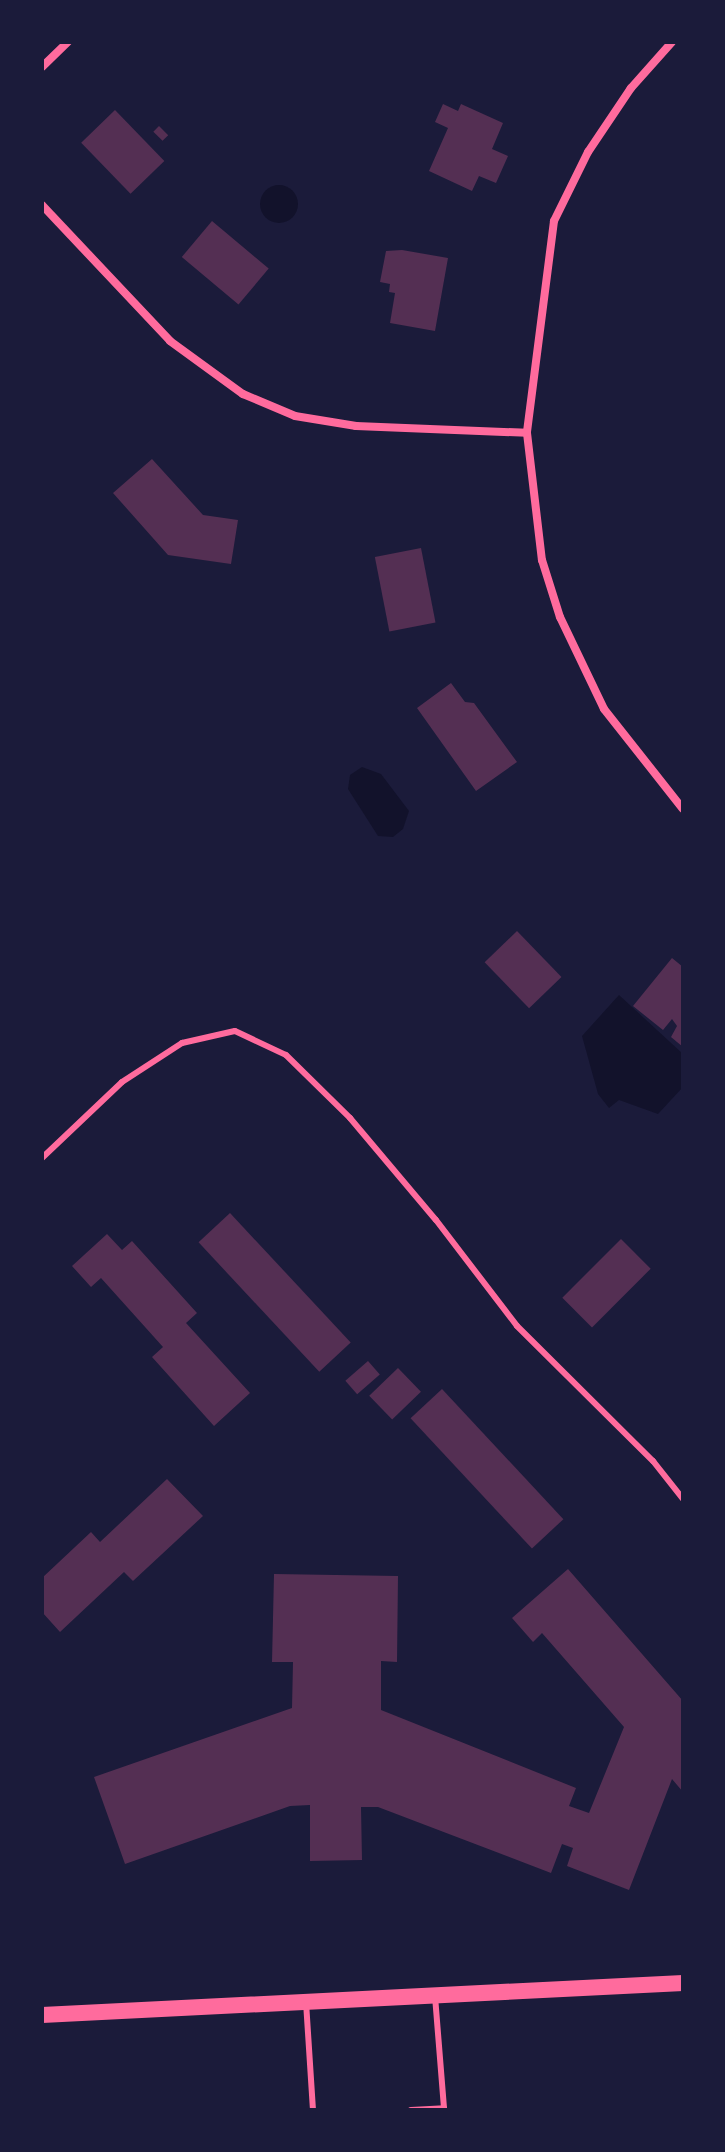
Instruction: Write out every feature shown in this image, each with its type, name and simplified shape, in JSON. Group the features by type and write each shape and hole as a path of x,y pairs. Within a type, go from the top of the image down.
{"main road":[{"path":"42,2015 683,1983"}],"street":[{"path":"42,67 68,42"},
{"path":"672,42 631,88 588,152 554,221 527,433 542,560 560,617 604,709 683,809"},
{"path":"42,205 170,341 243,394 295,416 356,426 527,433"}],"lane":[{"path":"42,1158 122,1082 182,1043 235,1031 286,1055 350,1118 436,1220 517,1326 653,1461 683,1499"},
{"path":"411,2110 444,2108 435,1996"},
{"path":"306,2002 313,2110"}],"shaded area":[{"path":"279,185 292,191 298,204 292,217 279,223 266,217 260,204 266,191"},
{"path":"362,767 381,774 409,811 403,829 393,837 378,836 348,789 350,775"},
{"path":"619,995 683,1054 683,1087 658,1114 619,1100 609,1108 598,1094 582,1036"}],"building":[{"path":"443,104 458,111 461,104 503,123 492,149 508,156 496,183 479,176 472,191 429,171 448,128 435,122"},
{"path":"115,110 164,161 131,194 81,143"},
{"path":"159,126 168,135 163,141 153,132"},
{"path":"212,221 269,269 238,305 182,257"},
{"path":"402,250 448,258 435,331 390,323 395,293 389,292 390,284 380,282 386,251"},
{"path":"152,459 203,515 238,520 231,564 168,555 113,493"},
{"path":"421,548 436,623 389,632 375,557"},
{"path":"451,683 465,702 474,703 517,762 476,791 417,708"},
{"path":"517,931 561,977 529,1008 485,962"},
{"path":"672,958 683,967 683,1047 671,1037 677,1026 672,1019 663,1030 633,1006"},
{"path":"230,1213 351,1342 319,1372 199,1242"},
{"path":"107,1234 122,1250 132,1241 197,1313 186,1323 250,1393 214,1426 152,1357 163,1347 101,1278 91,1287 72,1266"},
{"path":"621,1239 651,1269 592,1327 562,1298"},
{"path":"368,1361 380,1375 357,1394 345,1381"},
{"path":"398,1368 421,1392 392,1420 369,1396"},
{"path":"442,1389 563,1519 532,1549 411,1418"},
{"path":"167,1479 203,1516 133,1581 124,1572 60,1632 42,1612 42,1578 91,1532 100,1542"},
{"path":"568,1569 683,1701 683,1792 672,1779 629,1890 567,1866 573,1848 562,1844 551,1873 378,1807 361,1807 362,1860 310,1861 310,1805 290,1806 125,1864 94,1777 292,1708 293,1662 272,1662 274,1574 398,1576 397,1662 381,1661 381,1710 576,1788 569,1806 589,1813 624,1727 542,1633 533,1642 512,1618"}]}
